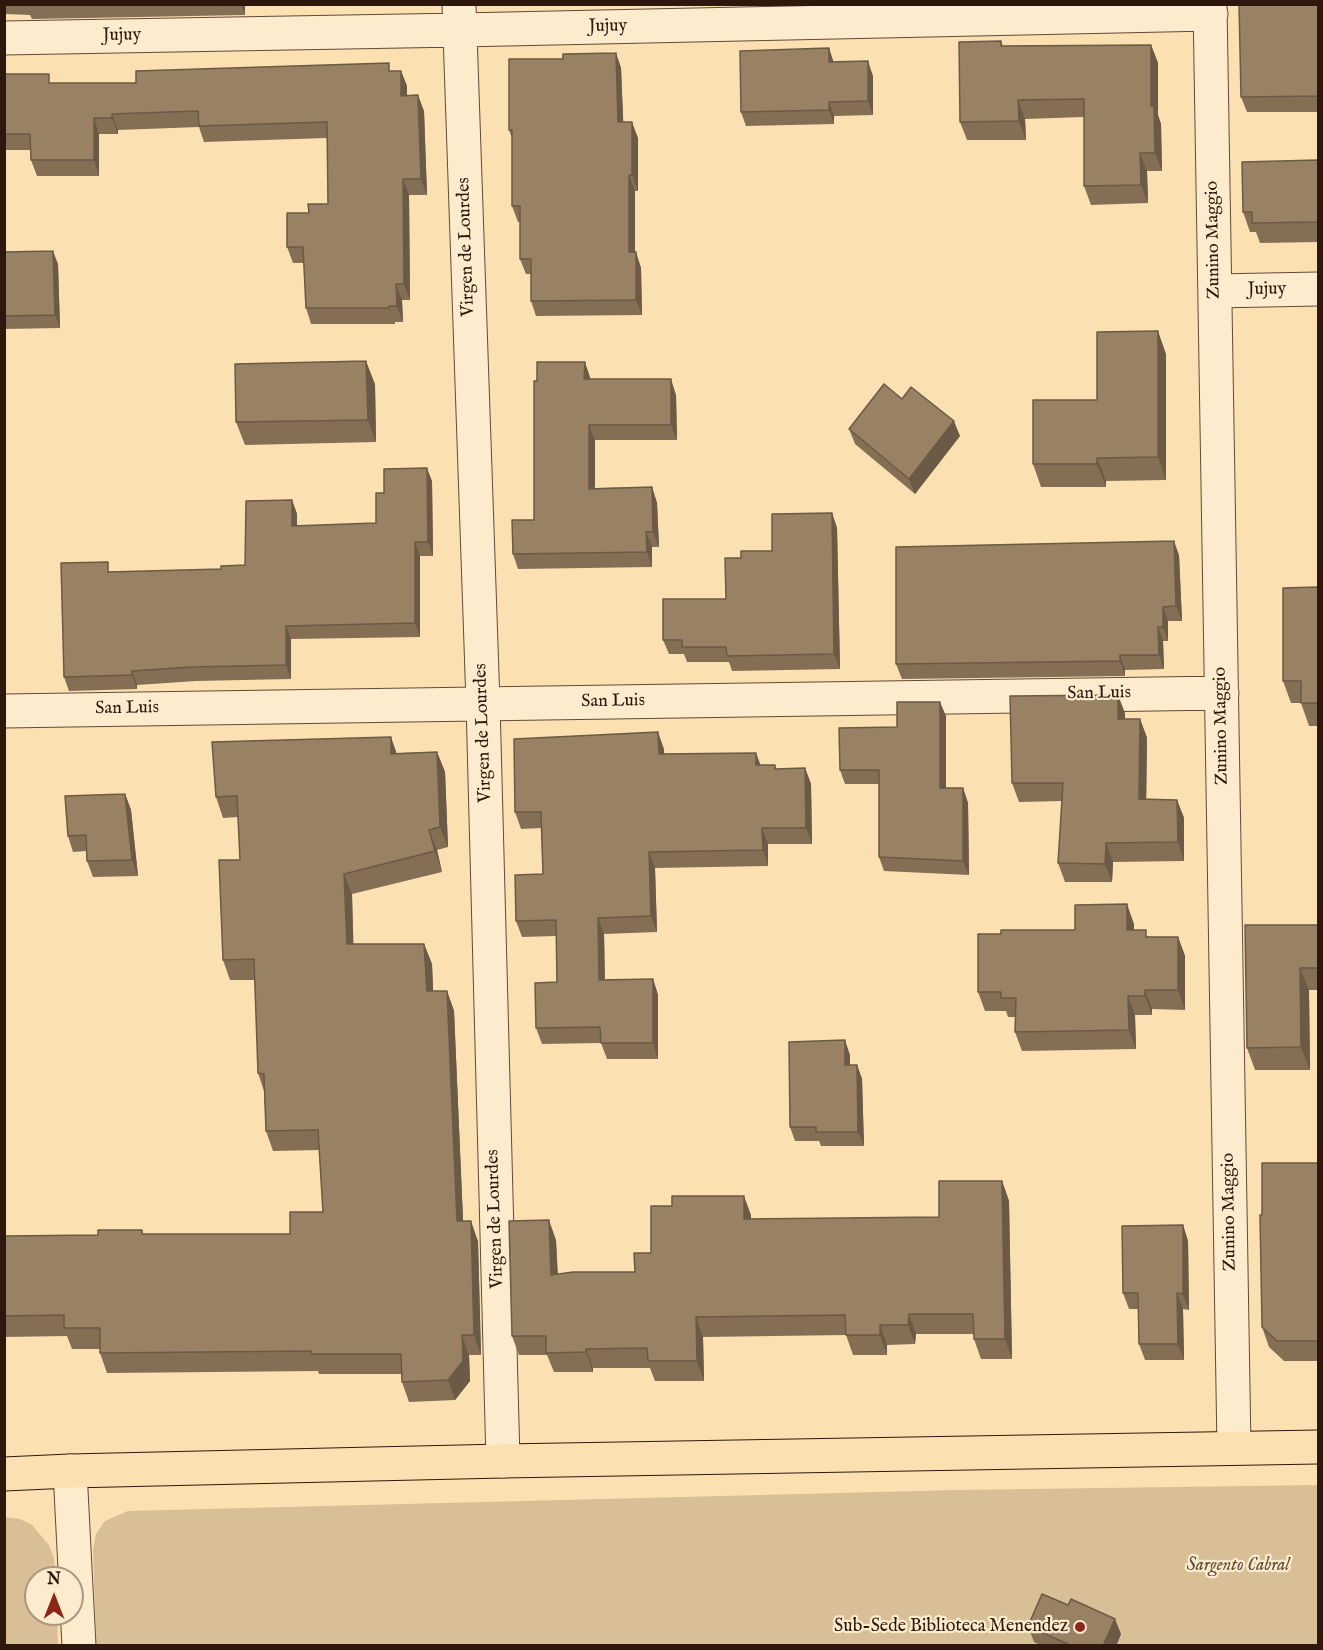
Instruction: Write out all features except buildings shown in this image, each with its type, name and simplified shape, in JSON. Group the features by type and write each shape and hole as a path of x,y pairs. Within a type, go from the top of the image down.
{"main road":[{"path":"4,1474 503,1461 1318,1448"}],"street":[{"name":"Jujuy","path":"4,38 460,17 1210,9"},
{"name":"Zunino Maggio","path":"1210,9 1234,1448"},
{"name":"Virgen de Lourdes","path":"460,17 483,704 503,1461"},
{"name":"Jujuy","path":"1215,291 1318,289"},
{"name":"San Luis","path":"4,711 1222,693"},
{"path":"70,1471 80,1646"}],"green space":[{"name":"Sargento Cabral","path":"1318,1485 1318,1645 96,1645 93,1549 96,1534 105,1521 128,1511 958,1490"},
{"path":"5,1517 20,1519 32,1525 49,1545 55,1566 24,1566 24,1626 57,1626 58,1645 5,1645"}],"place":[{"name":"Sub-Sede Biblioteca Menendez","path":"1080,1627"}]}
